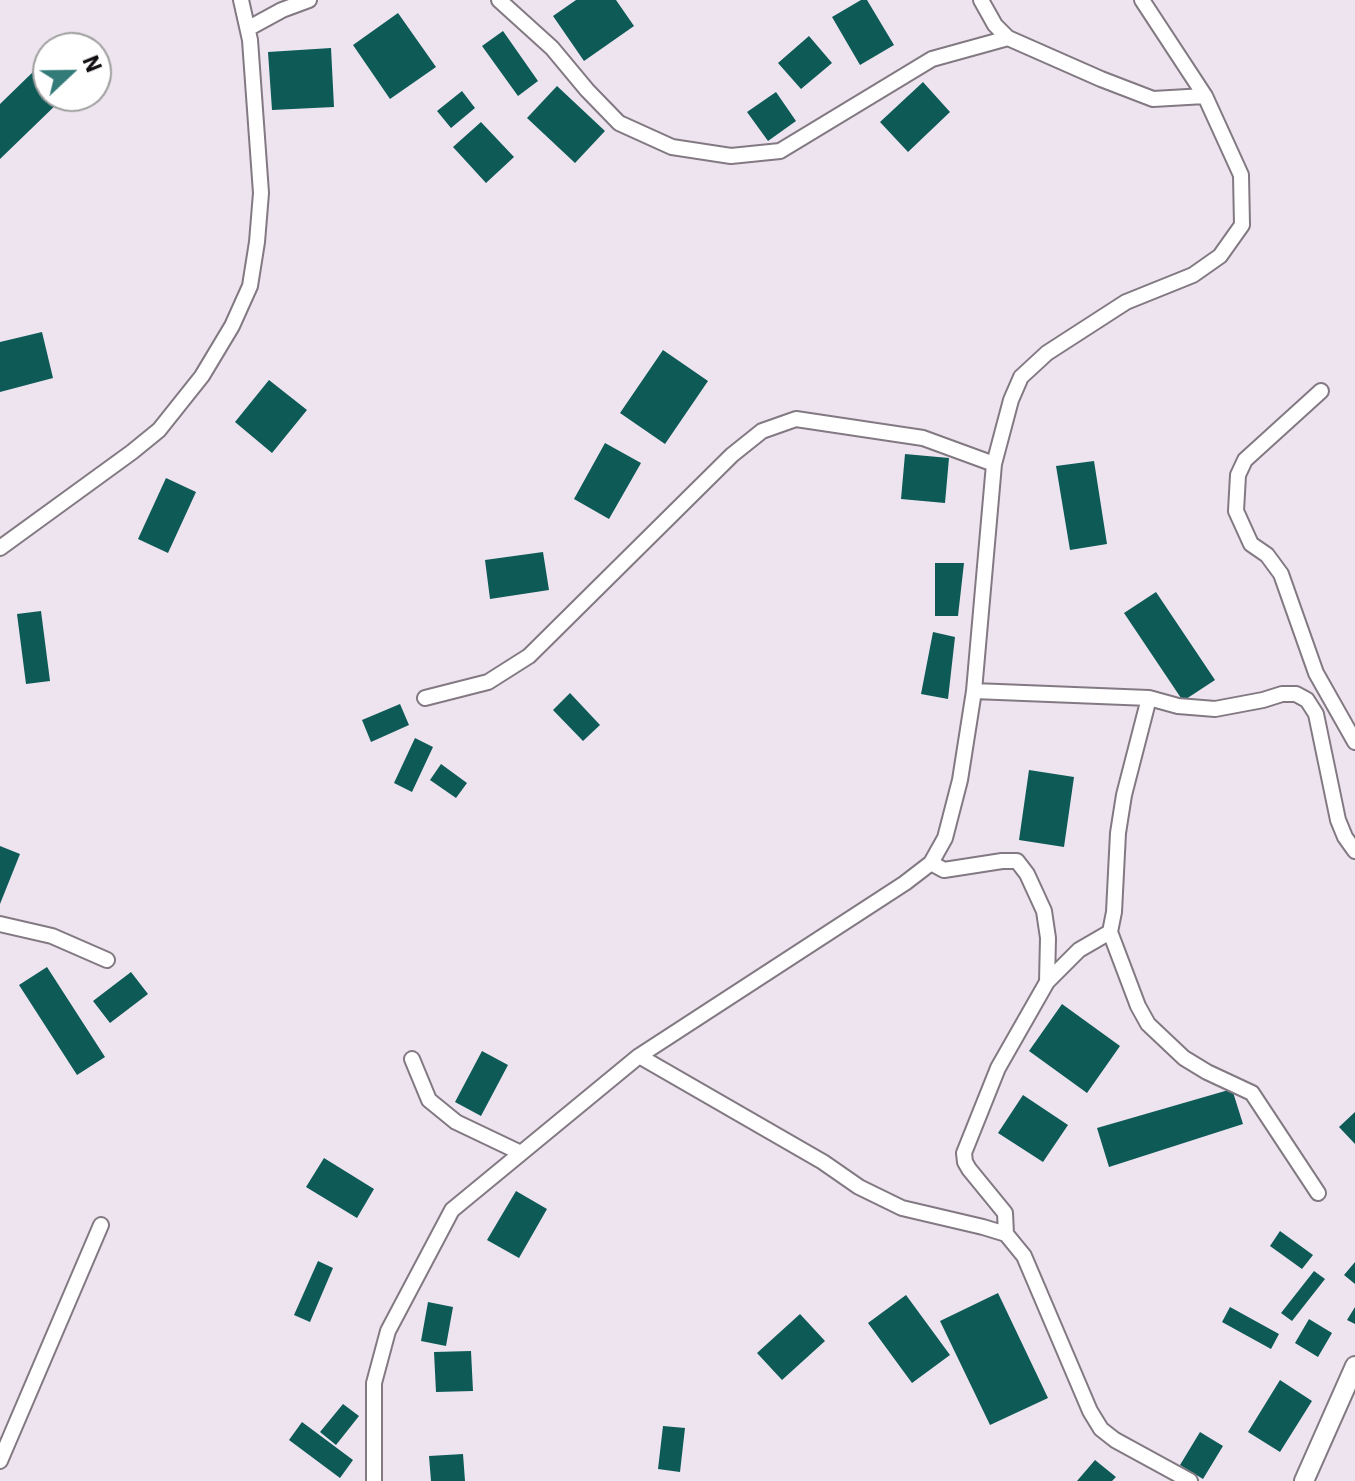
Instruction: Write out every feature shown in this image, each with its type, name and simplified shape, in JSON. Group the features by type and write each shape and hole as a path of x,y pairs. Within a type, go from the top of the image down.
{"street":[{"path":"0,548 159,430 202,376 232,326 250,286 261,193 249,28 241,0"},
{"path":"249,28 309,0"},
{"path":"499,0 552,48 619,123 672,147 731,156 780,151 932,59 1008,38"},
{"path":"981,0 995,25 1008,38 1101,79 1153,99 1205,96"},
{"path":"374,1481 374,1383 388,1331 452,1210 639,1056 905,883 931,863 945,838 960,780 974,691 994,464 1011,400 1021,377 1047,353 1126,302 1202,269 1220,256 1242,225 1241,175 1205,96 1142,0"},
{"path":"1321,391 1245,460 1238,475 1236,511 1251,544 1267,555 1281,574 1316,673 1355,742"},
{"path":"425,698 488,682 529,656 732,455 762,431 796,419 923,438 994,464"},
{"path":"974,691 1149,698 1178,706 1215,709 1282,694 1296,694 1307,700 1316,714 1338,820 1355,851"},
{"path":"1149,698 1122,808 1110,932 1148,1024 1184,1058 1252,1093 1318,1193"},
{"path":"931,863 944,870 1017,861 1027,874 1044,911 1048,938 1047,982"},
{"path":"0,924 52,936 107,960"},
{"path":"1006,1234 1005,1213 969,1169 964,1153 998,1068 1047,982 1079,950 1110,932"},
{"path":"639,1056 823,1162 859,1187 902,1208 1006,1234 1024,1256 1090,1411 1101,1429 1115,1440 1190,1481"},
{"path":"412,1059 429,1100 456,1122 521,1153"},
{"path":"0,1461 101,1225"},
{"path":"1304,1481 1355,1366"}],"building":[{"path":"576,0 616,0 634,26 584,61 553,16"},
{"path":"861,0 867,0 894,45 860,65 832,17"},
{"path":"398,13 436,67 390,99 353,45"},
{"path":"503,31 538,81 518,96 482,46"},
{"path":"809,36 832,63 801,89 778,63"},
{"path":"331,48 334,107 272,110 268,52"},
{"path":"32,73 32,112 49,112 0,159 0,104"},
{"path":"923,82 950,112 908,152 880,122"},
{"path":"557,86 605,131 575,163 527,118"},
{"path":"462,91 475,108 451,128 437,111"},
{"path":"776,92 796,121 768,141 747,112"},
{"path":"481,122 514,157 486,183 453,147"},
{"path":"42,332 53,378 0,392 0,342"},
{"path":"663,350 708,381 665,444 620,413"},
{"path":"269,380 307,410 272,453 235,422"},
{"path":"605,443 641,463 609,519 574,499"},
{"path":"905,454 949,458 945,503 901,499"},
{"path":"1094,461 1107,544 1070,550 1056,466"},
{"path":"166,478 196,492 168,553 138,539"},
{"path":"543,552 549,590 490,599 485,560"},
{"path":"935,563 964,563 958,616 935,616"},
{"path":"1156,592 1215,680 1183,701 1124,613"},
{"path":"41,611 50,681 26,684 17,614"},
{"path":"933,632 955,637 948,699 921,694"},
{"path":"570,693 600,725 583,741 553,710"},
{"path":"400,704 409,725 371,742 362,720"},
{"path":"415,738 433,747 412,792 394,783"},
{"path":"441,764 467,783 456,798 430,780"},
{"path":"1029,770 1074,777 1064,847 1019,840"},
{"path":"0,846 20,854 0,904"},
{"path":"47,967 105,1057 77,1075 19,985"},
{"path":"131,972 148,994 110,1023 93,1001"},
{"path":"1062,1004 1120,1046 1087,1093 1029,1051"},
{"path":"482,1051 508,1065 481,1116 455,1102"},
{"path":"1232,1089 1243,1124 1109,1167 1097,1128"},
{"path":"1023,1095 1068,1125 1043,1162 998,1133"},
{"path":"1355,1112 1355,1144 1339,1127"},
{"path":"324,1158 374,1189 357,1218 306,1187"},
{"path":"516,1191 547,1209 519,1258 487,1240"},
{"path":"1280,1231 1313,1255 1302,1269 1270,1246"},
{"path":"318,1261 333,1268 310,1322 294,1315"},
{"path":"1355,1262 1355,1284 1344,1275"},
{"path":"1314,1271 1325,1279 1292,1321 1281,1313"},
{"path":"998,1293 1048,1398 990,1425 940,1321"},
{"path":"906,1295 950,1355 912,1383 868,1323"},
{"path":"428,1302 453,1307 446,1346 421,1341"},
{"path":"1230,1307 1279,1334 1271,1349 1222,1322"},
{"path":"1355,1307 1355,1324 1347,1320"},
{"path":"800,1314 825,1341 782,1380 757,1353"},
{"path":"1309,1319 1332,1333 1318,1357 1295,1343"},
{"path":"471,1351 473,1391 436,1392 434,1352"},
{"path":"1280,1380 1312,1401 1280,1452 1248,1432"},
{"path":"343,1404 359,1416 336,1445 320,1432"},
{"path":"302,1422 353,1460 340,1478 289,1440"},
{"path":"663,1426 685,1428 680,1472 658,1469"},
{"path":"1200,1432 1223,1446 1203,1479 1180,1465"},
{"path":"463,1454 465,1481 431,1481 429,1456"},
{"path":"1095,1460 1116,1477 1112,1481 1077,1481"}]}
